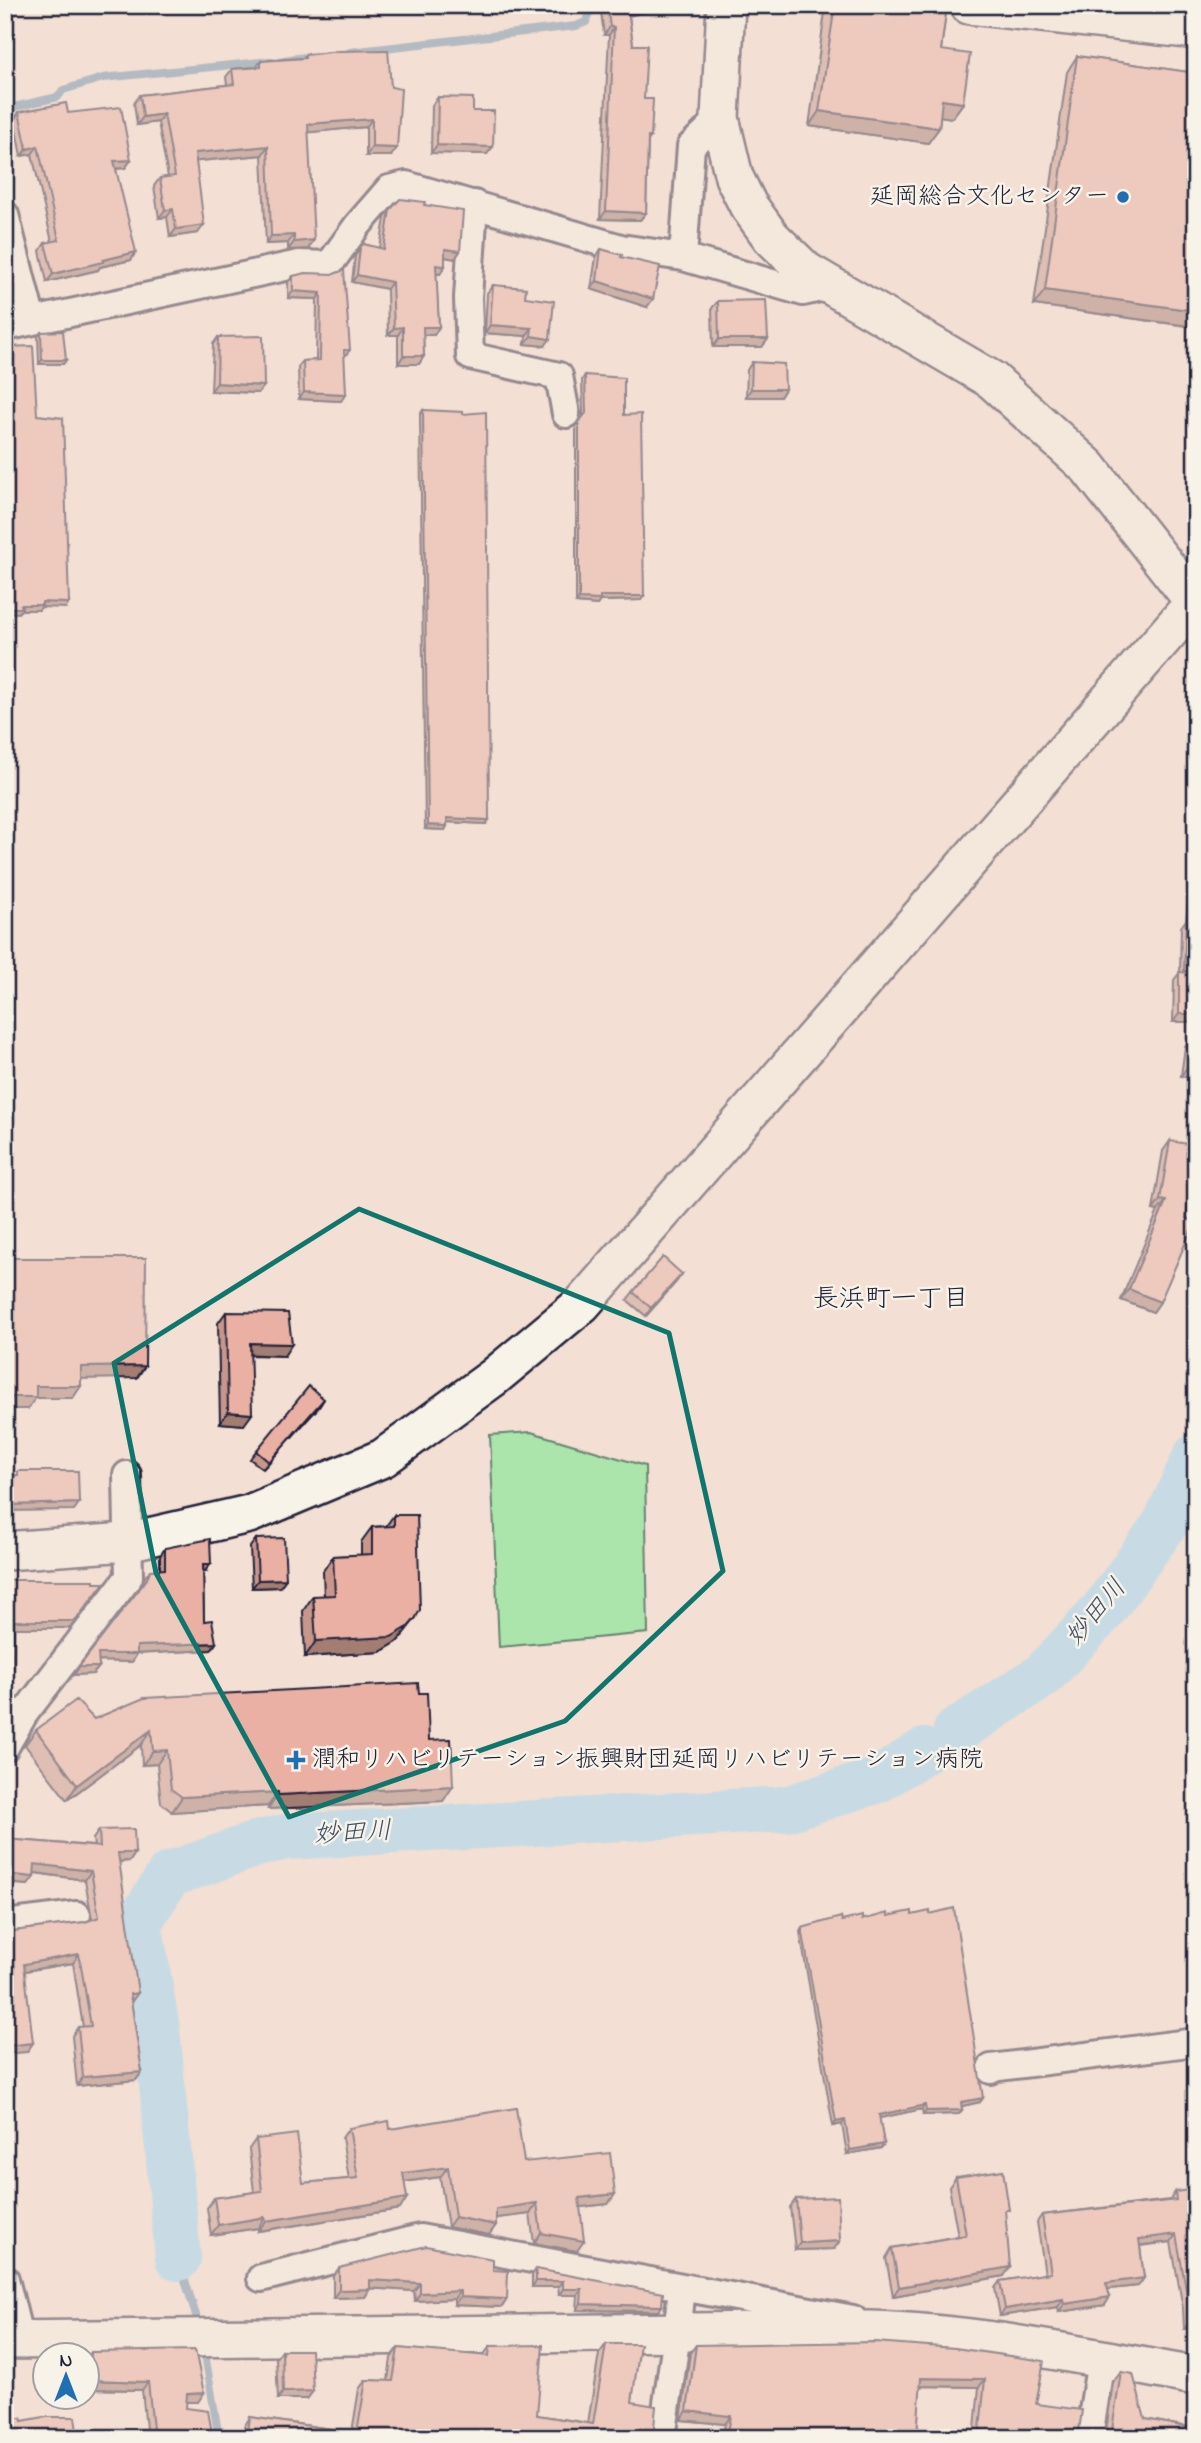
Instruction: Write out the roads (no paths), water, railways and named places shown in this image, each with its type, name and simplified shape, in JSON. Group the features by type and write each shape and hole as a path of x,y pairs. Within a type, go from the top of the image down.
{"street":[{"path":"5,1551 127,1542 248,1514 383,1458 494,1377 582,1304 1195,603 1088,467 992,380 829,286 806,271 771,237 748,205 734,177 720,118 726,5"},
{"path":"969,5 1196,30"},
{"path":"683,257 691,146 720,118"},
{"path":"5,327 299,264 329,265 388,189 406,185 621,248 683,257 803,292 829,286"},
{"path":"474,204 468,298 470,356 559,376 566,414"},
{"path":"5,215 32,321"},
{"path":"5,1746 23,1714 129,1577 127,1475"},
{"path":"5,1924 77,1915"},
{"path":"991,2070 1196,2042"},
{"path":"261,2278 421,2238 921,2332 1196,2376"},
{"path":"5,2279 13,2340 869,2330 921,2332"},
{"path":"662,2438 682,2287"},
{"path":"1089,2438 1101,2359"}],"waterway":[{"path":"350,52 576,26 586,22 591,5"},
{"path":"284,60 313,56"},
{"path":"5,109 58,97 63,90 103,78 271,61"},
{"name":"妙田川","path":"956,1731 1042,1676 1101,1613 1165,1524 1196,1456"},
{"name":"妙田川","path":"178,2258 157,2029 139,1922 169,1875 256,1844 286,1837 786,1809 878,1780 924,1751"},
{"path":"178,2258 200,2328"},
{"path":"204,2348 219,2438"}],"place":[{"name":"延岡総合文化センター","path":"1123,197"},
{"name":"潤和リハビリテーション振興財団延岡リハビリテーション病院","path":"296,1760"}],"district":[{"name":"長浜町一丁目","path":"891,1300"}]}
